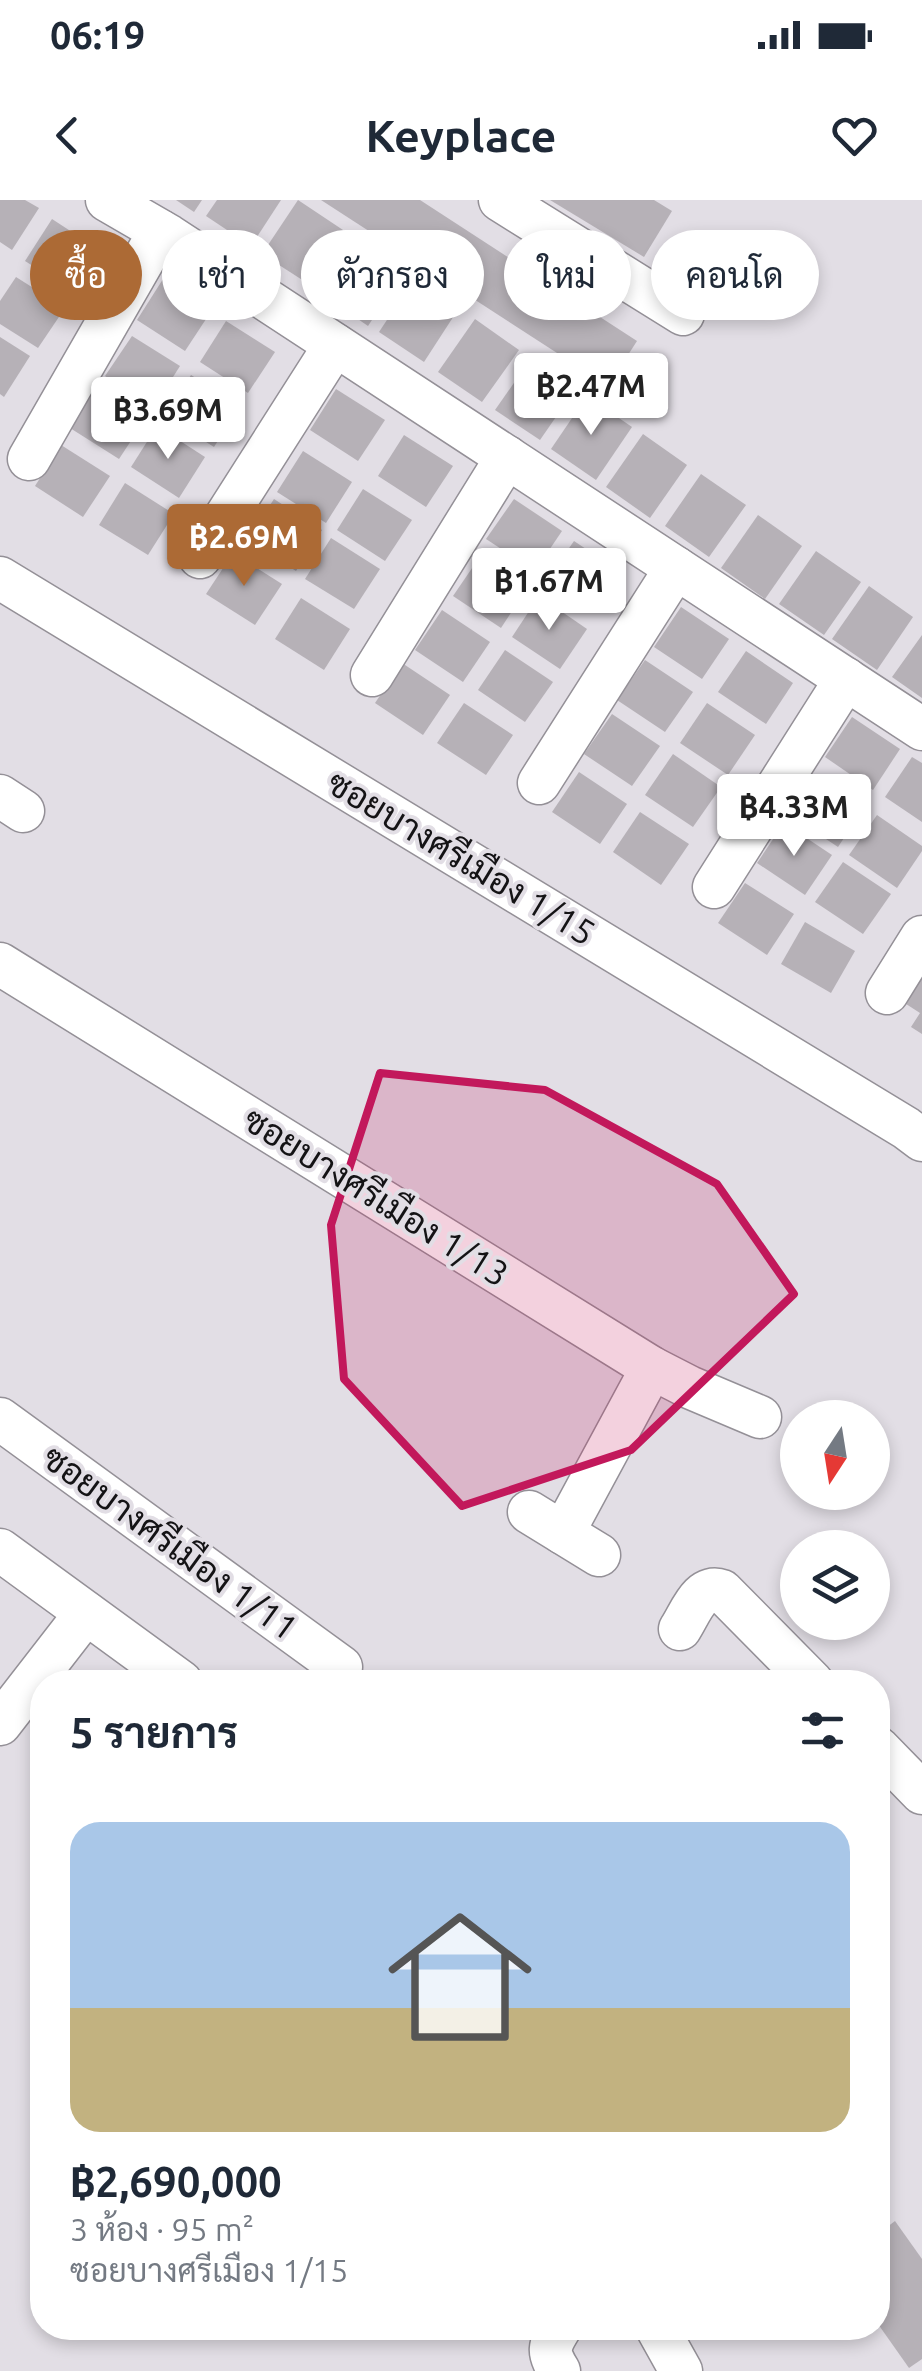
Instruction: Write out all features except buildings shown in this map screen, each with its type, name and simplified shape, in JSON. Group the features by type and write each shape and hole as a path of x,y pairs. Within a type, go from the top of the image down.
{"street":[{"path":"108,200 922,729"},
{"path":"500,200 651,294"},
{"path":"29,459 160,232"},
{"path":"200,557 335,345"},
{"path":"372,675 507,457"},
{"path":"539,782 676,568"},
{"name":"ซอยบางศรีเมือง 1/15","path":"0,578 922,1140"},
{"path":"714,887 846,679"},
{"path":"887,992 922,937"},
{"name":"ซอยบางศรีเมือง 1/13","path":"0,964 652,1368 760,1416"},
{"path":"599,1555 546,1522 652,1368"},
{"name":"ซอยบางศรีเมือง 1/11","path":"0,1419 341,1667"},
{"path":"0,1550 164,1670"},
{"path":"680,1629 704,1592 713,1588 722,1591 800,1670"},
{"path":"42,1670 86,1613"},
{"path":"0,1724 30,1685"},
{"path":"890,1760 922,1793"},
{"path":"552,2340 552,2359 559,2371"},
{"path":"664,2340 681,2371"}],"highlighted area":[{"path":"380,1073 545,1090 717,1184 794,1294 631,1450 462,1506 344,1379 331,1225"}]}
